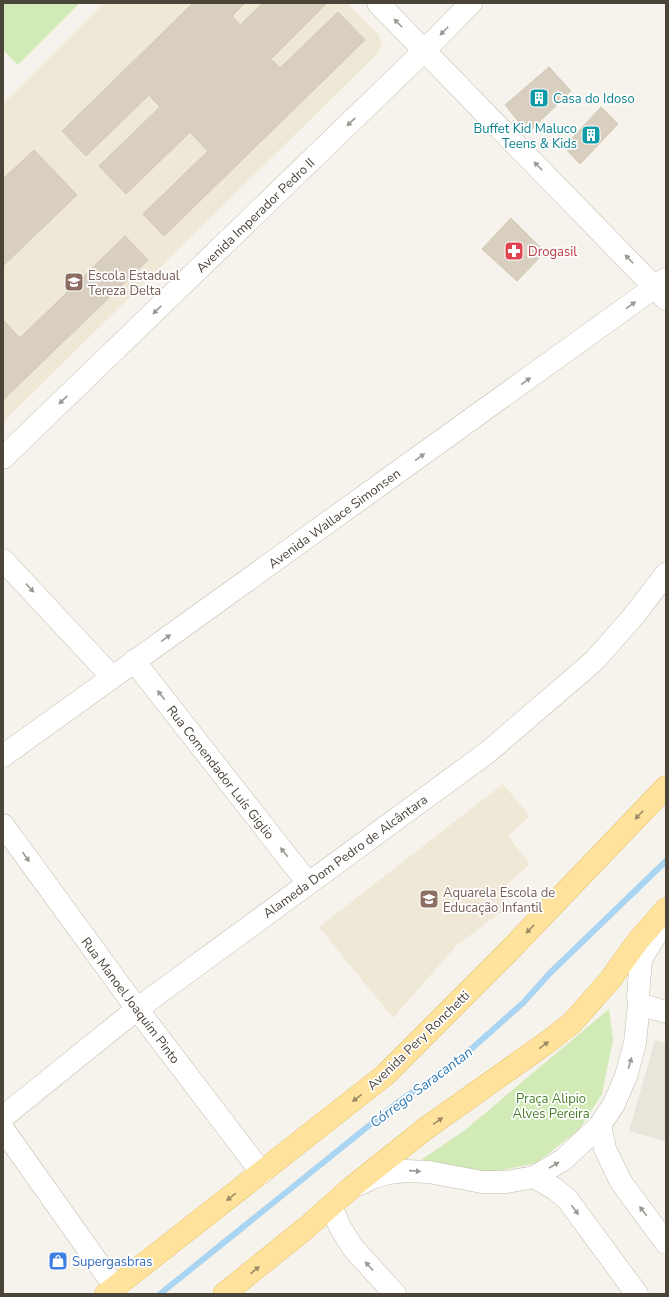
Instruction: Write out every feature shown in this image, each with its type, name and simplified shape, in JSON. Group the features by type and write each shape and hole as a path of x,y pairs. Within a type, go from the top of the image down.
{"main road":[{"name":"Avenida Pery Ronchetti","path":"111,1291 385,1075 499,960 666,787"},
{"path":"224,1294 351,1188 425,1129 572,1023 610,980 638,941 666,909"}],"street":[{"path":"378,3 663,288"},
{"name":"Avenida Imperador Pedro II","path":"3,458 425,50 471,3"},
{"name":"Avenida Wallace Simonsen","path":"3,756 134,661 663,288"},
{"path":"3,560 112,677"},
{"name":"Alameda Dom Pedro de Alcântara","path":"3,1117 137,1009 488,752 594,661 632,618 666,574"},
{"name":"Rua Comendador Luís Giglio","path":"134,661 308,883"},
{"name":"Rua Manoel Joaquim Pinto","path":"3,825 137,1009 262,1173"},
{"path":"351,1188 374,1177 389,1172 406,1170 430,1172 482,1182 507,1182 534,1177 563,1160 600,1125 614,1104 626,1076 636,1043 641,959 657,933 666,923"},
{"path":"639,1004 666,1012"},
{"path":"600,1125 605,1149 621,1182 666,1243"},
{"path":"3,1129 111,1291"},
{"path":"534,1177 555,1189 567,1199 637,1294"},
{"path":"331,1206 340,1227 353,1248 396,1294"}],"shaded area":[{"path":"104,3 347,3 379,35 382,44 378,53 3,422 3,104"},
{"name":"Aquarela Escola de Educação Infantil","path":"503,784 530,816 508,836 530,864 505,886 501,912 456,946 393,1018 319,927"},
{"path":"655,1040 666,1043 666,1142 629,1131"}],"green space":[{"path":"3,3 80,3 18,65 3,50"},
{"name":"Praça Alipio Alves Pereira","path":"609,1009 613,1040 602,1094 579,1130 536,1163 475,1176 421,1160 465,1130"}],"building":[{"path":"193,3 245,3 232,16 240,25 263,3 327,3 271,59 280,68 338,12 365,40 164,236 143,214 208,151 190,132 126,194 99,166 160,107 149,95 86,156 62,131"},
{"name":"Casa do Idoso","path":"549,67 571,91 528,133 505,105"},
{"name":"Buffet Kid Maluco Teens & Kids","path":"601,107 618,124 580,164 564,147"},
{"path":"34,150 77,195 3,266 3,179"},
{"name":"Drogasil","path":"511,218 545,252 517,281 482,249"},
{"path":"125,236 148,260 3,400 3,320 20,338"}],"waterway":[{"name":"Córrego Saracantan","path":"160,1294 397,1103 459,1060 524,1002 549,974 666,861"}],"place":[{"name":"Casa do Idoso","path":"539,98"},
{"name":"Buffet Kid Maluco Teens & Kids","path":"591,135"},
{"name":"Drogasil","path":"514,251"},
{"name":"Escola Estadual Tereza Delta","path":"74,282"},
{"name":"Aquarela Escola de Educação Infantil","path":"429,899"},
{"name":"Supergasbras","path":"58,1261"}]}
